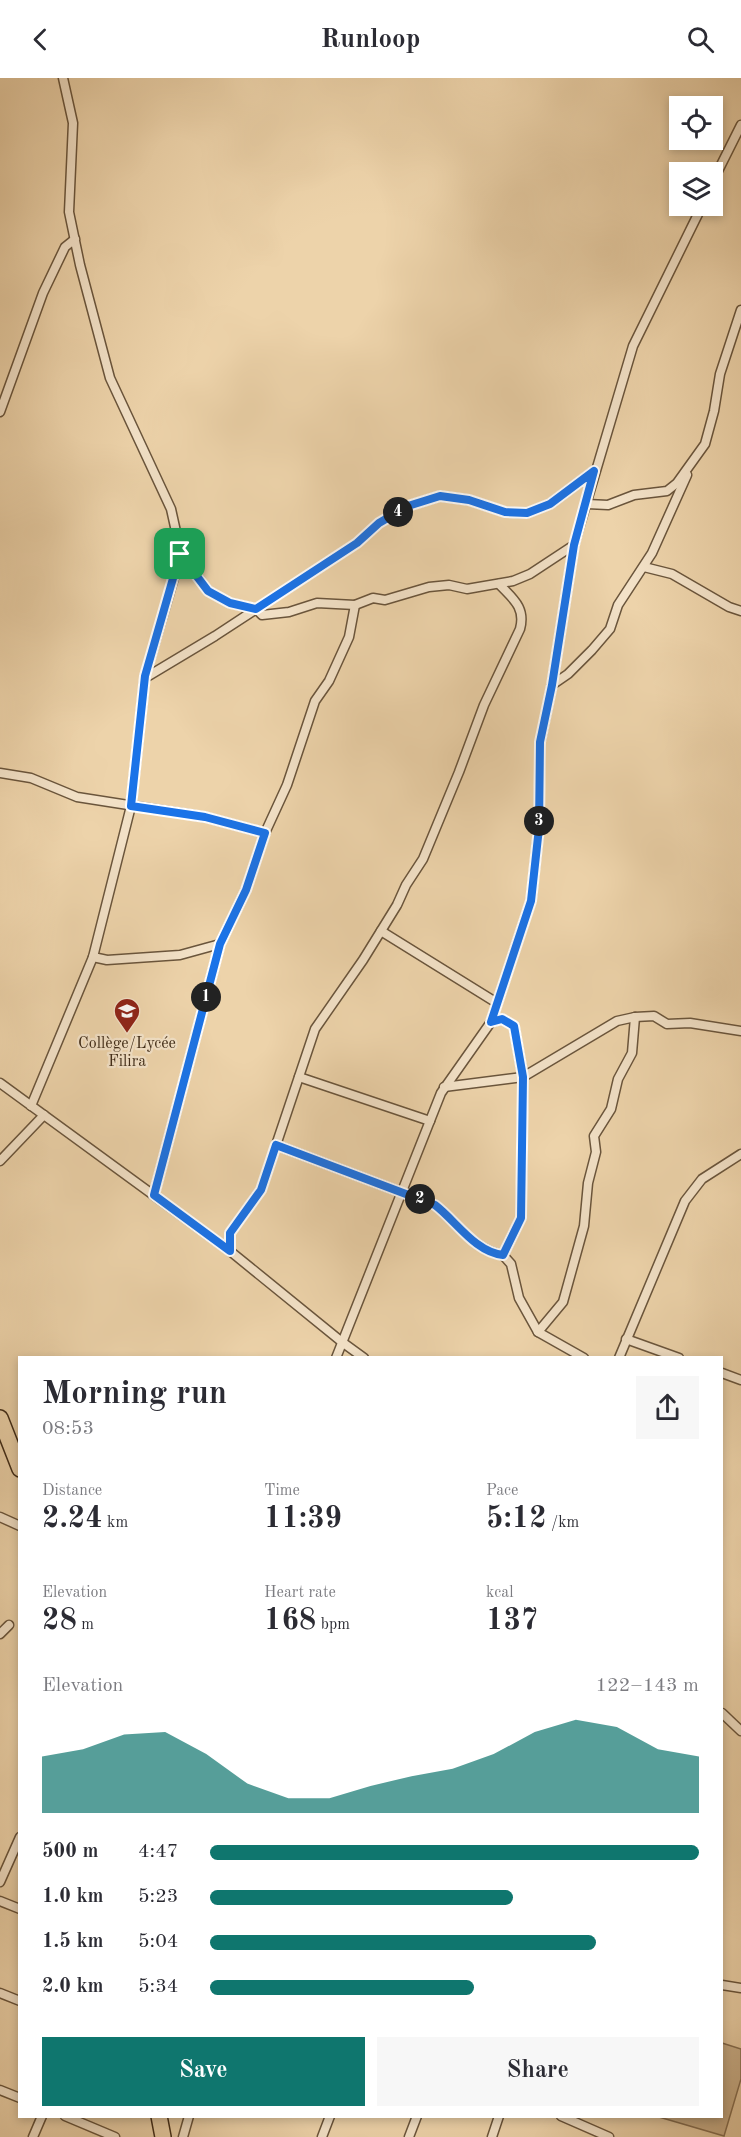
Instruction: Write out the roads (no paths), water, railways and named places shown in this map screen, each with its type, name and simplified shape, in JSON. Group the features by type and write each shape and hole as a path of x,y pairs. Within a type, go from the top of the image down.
{"highway":[{"path":"0,1418 18,1464"},
{"path":"159,2118 163,2137"}],"street":[{"path":"63,78 73,123 69,212 80,265 110,378 171,508 180,554 208,591 230,603 256,609 262,615 289,612 317,603 355,604 373,598 385,600 429,587 449,585 467,590 513,581 530,574 574,545"},
{"path":"722,162 741,125"},
{"path":"337,1356 444,1088 491,1022 531,901 539,828 540,742 552,685 574,545 587,504 594,471 633,346 697,216"},
{"path":"0,411 43,293 65,247 75,239"},
{"path":"587,504 608,505 634,495 667,491 676,483 705,444 714,411 720,374 741,310"},
{"path":"552,685 568,674 610,629 618,605 644,567 694,459"},
{"path":"145,678 357,543 379,523 408,506 440,496 469,500 505,512 527,513 550,504 594,471"},
{"path":"31,1106 93,957 131,806 145,678 180,554"},
{"path":"644,567 672,574 729,607 741,611"},
{"path":"230,1251 230,1233 261,1190 315,1029 381,931 423,859 484,705 520,628 522,618 517,603 499,584"},
{"path":"154,1195 220,944 246,890 265,833 287,785 315,701 329,681 349,637 355,604"},
{"path":"0,773 31,778 78,797 205,817 265,833"},
{"path":"381,931 497,1003"},
{"path":"93,957 108,960 180,955 220,944"},
{"path":"444,1088 523,1077 617,1022 635,1017 654,1016 667,1024 690,1023 741,1031"},
{"path":"538,1332 563,1302 584,1226 588,1183 596,1152 594,1136 610,1109 618,1079 632,1053 635,1017"},
{"path":"491,1022 502,1019 514,1026 523,1077 521,1218 503,1255"},
{"path":"299,1077 430,1121"},
{"path":"0,1083 230,1251 361,1356"},
{"path":"0,1161 44,1115"},
{"path":"276,1145 403,1191 435,1205 491,1254 503,1255 511,1264 519,1298 538,1332 580,1356"},
{"path":"620,1356 685,1200 702,1179 741,1154"},
{"path":"626,1339 673,1356"},
{"path":"723,1373 741,1380"},
{"path":"0,1517 18,1525"},
{"path":"0,1634 9,1625"},
{"path":"723,1714 738,1728"},
{"path":"723,1725 738,1728"},
{"path":"0,1882 18,1842"},
{"path":"0,1902 18,1908"},
{"path":"723,1985 741,1988"},
{"path":"0,1993 18,2000"},
{"path":"0,2090 18,2097"},
{"path":"33,2137 41,2118"},
{"path":"70,2118 115,2137"},
{"path":"183,2137 188,2118"},
{"path":"322,2137 329,2118"},
{"path":"409,2137 416,2118"},
{"path":"492,2137 498,2118"},
{"path":"566,2118 609,2137"}],"place":[{"name":"Collège/Lycée Filira","path":"127,1034"}]}
